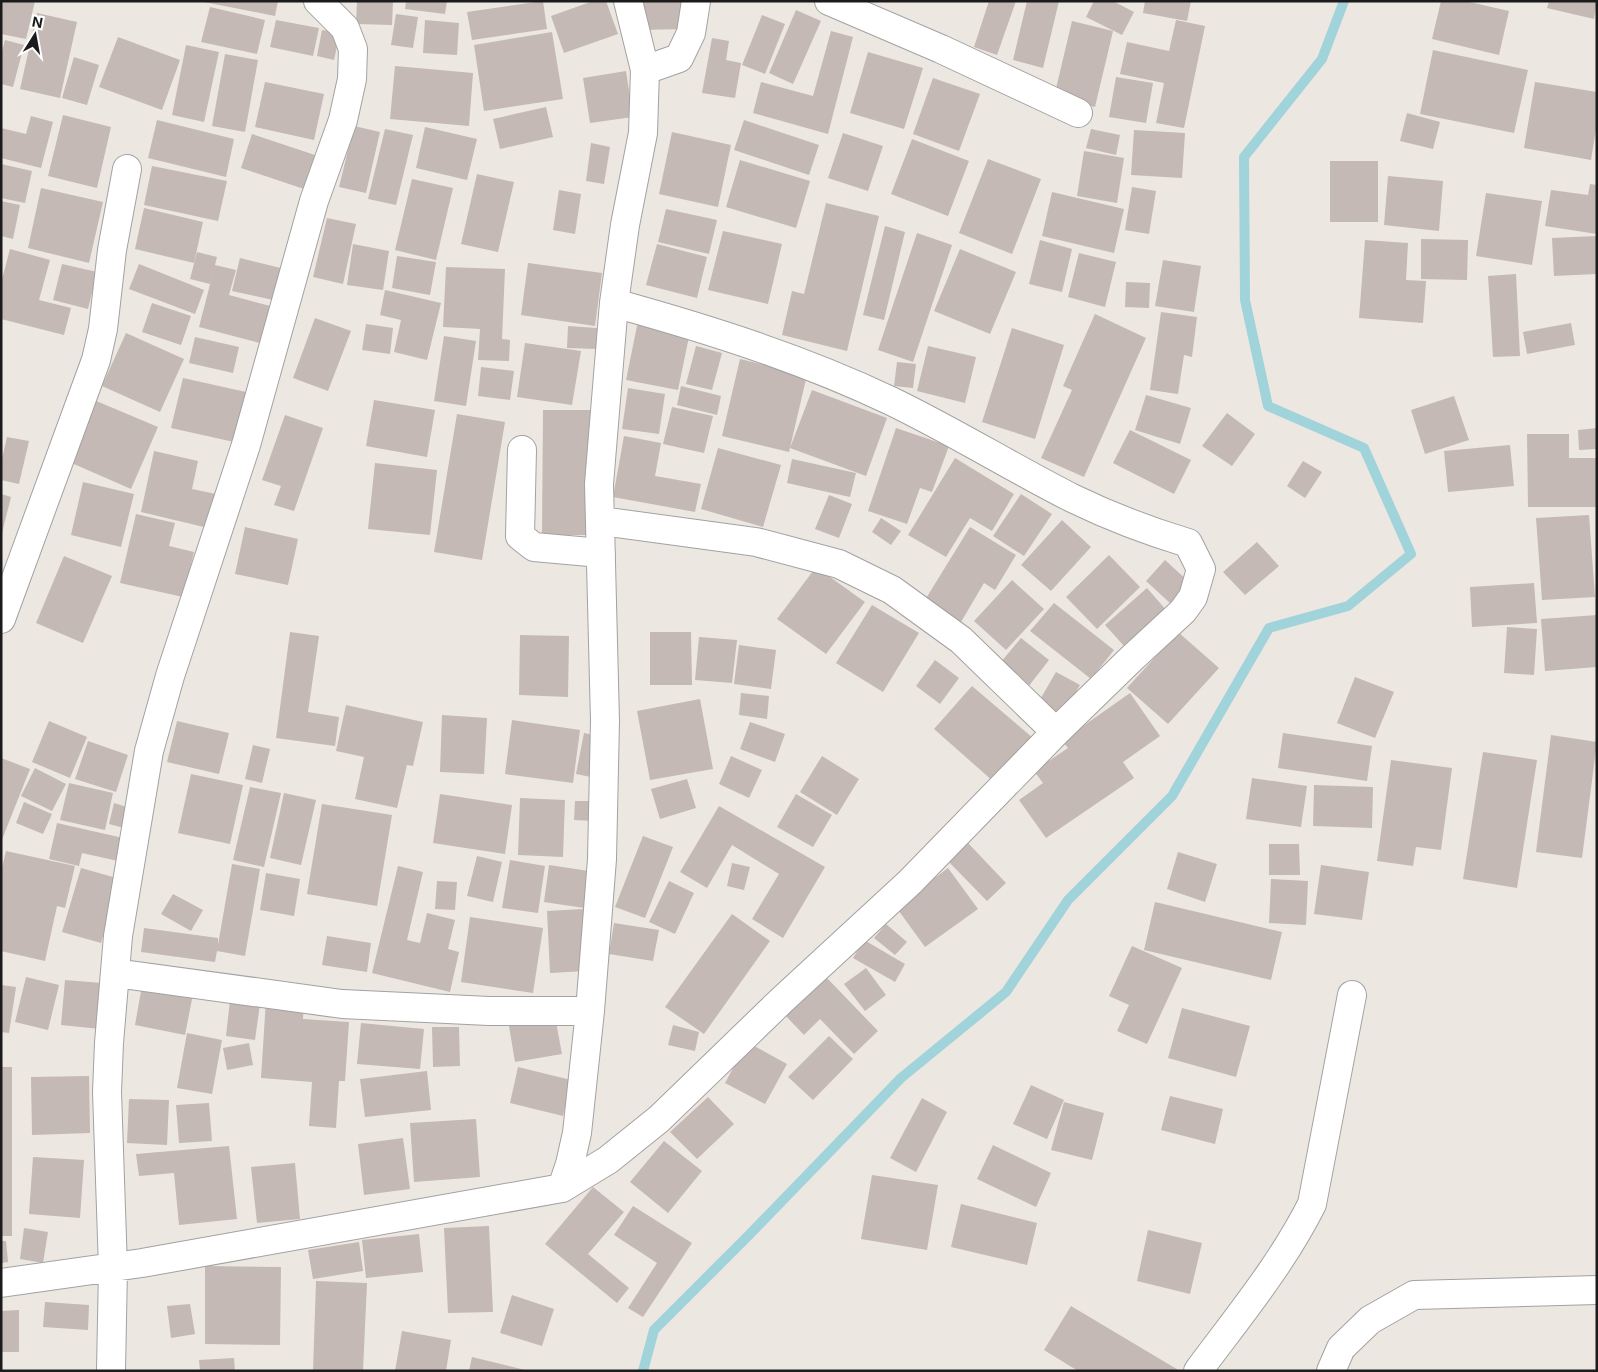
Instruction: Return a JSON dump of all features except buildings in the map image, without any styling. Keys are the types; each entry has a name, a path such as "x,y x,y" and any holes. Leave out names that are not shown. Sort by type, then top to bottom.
{"street":[{"path":"111,1371 113,1268 107,1092 118,936 148,751 170,676 246,446 314,201 343,120 352,79 353,50 345,28 318,1"},
{"path":"562,1188 577,1133 590,1011 602,839 605,720 599,484 614,303 625,225 643,133 646,70 628,1"},
{"path":"646,70 679,58 691,33 696,1"},
{"path":"829,1 941,49 1078,113"},
{"path":"1,619 96,360 103,329 112,250 127,169"},
{"path":"1,1283 113,1268 562,1188 608,1160 672,1106 782,1000 910,882 1056,732 1184,611 1193,597 1202,569 1188,544 1148,530 1072,498 892,402 792,358 614,303"},
{"path":"522,450 520,536 534,547 601,553"},
{"path":"601,521 756,542 839,564 892,590 961,640 1056,732"},
{"path":"115,973 342,1004 489,1011 590,1011"},
{"path":"1198,1371 1278,1263 1312,1204 1352,995"},
{"path":"1331,1371 1341,1348 1370,1320 1414,1295 1597,1290"}],"waterway":[{"path":"643,1371 654,1330 901,1078 1006,992 1068,900 1172,796 1269,628 1348,606 1411,554 1364,448 1268,406 1245,300 1244,157 1322,59 1344,1"}]}
